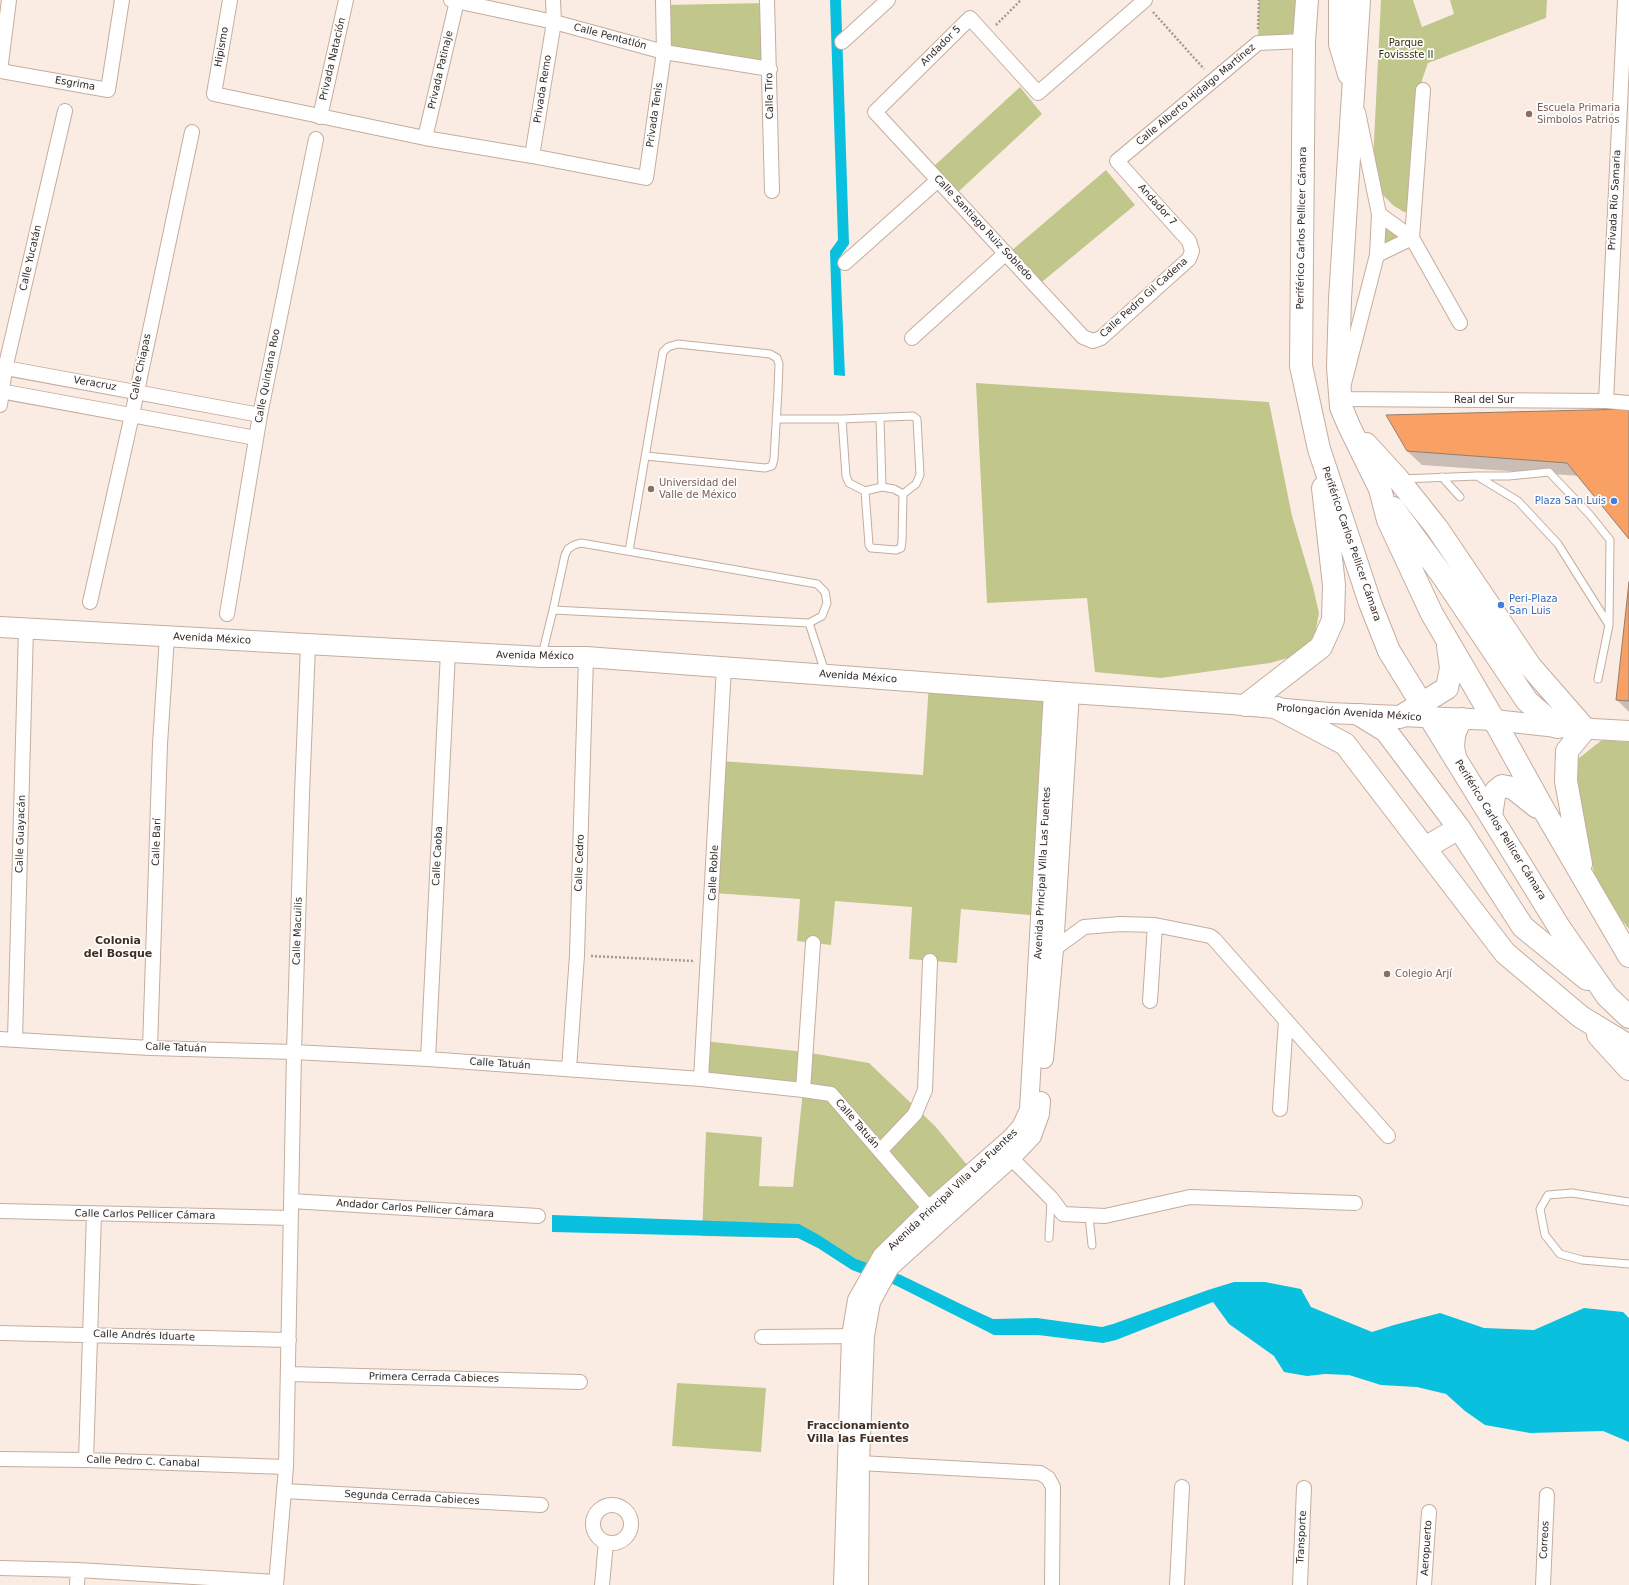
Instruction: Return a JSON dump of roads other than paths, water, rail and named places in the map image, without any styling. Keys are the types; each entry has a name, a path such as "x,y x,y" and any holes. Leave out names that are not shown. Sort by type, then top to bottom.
{"main road":[{"name":"Periférico Carlos Pellicer Cámara","path":"1307,0 1304,41 1301,366 1319,449 1370,603 1389,651 1559,927 1607,996 1629,1017"},
{"path":"1340,0 1340,44 1354,91"},
{"path":"1340,411 1338,367 1340,299 1359,0"},
{"path":"1301,366 1340,411 1389,484 1437,528 1530,666 1584,729 1568,751 1566,781 1584,879"},
{"path":"1246,705 1321,647 1333,620 1334,585 1319,449"},
{"path":"1389,484 1388,520 1412,548 1526,701 1558,727"},
{"path":"1412,548 1437,528"},
{"path":"1412,548 1432,614 1494,720 1544,812 1629,956"},
{"name":"Avenida México","path":"0,627 541,657 586,656 1061,693"},
{"path":"1400,717 1426,711 1447,688 1451,668 1447,640"},
{"name":"Prolongación Avenida México","path":"1061,693 1400,717"},
{"path":"1276,708 1345,744 1505,953 1581,1017 1629,1069"},
{"name":"Prolongación Avenida México","path":"1426,711 1462,719 1494,720 1558,727 1629,731"},
{"path":"1360,715 1386,731 1459,828 1523,927 1607,996 1629,1005"},
{"path":"1455,757 1453,746 1454,735 1462,719"},
{"path":"1491,816 1494,796 1496,791 1502,786 1513,788 1544,812"},
{"path":"1425,848 1459,828"},
{"path":"1581,1017 1629,1046"}],"street":[{"path":"0,71 9,0"},
{"name":"Esgrima","path":"0,71 108,90 122,0"},
{"name":"Hipismo","path":"230,0 214,94 320,118"},
{"name":"Privada Natación","path":"320,118 346,0"},
{"name":"Privada Remo","path":"532,156 554,22 552,0"},
{"name":"Privada Tenis","path":"532,156 646,178 664,52 663,0"},
{"name":"Calle Tiro","path":"767,0 772,191"},
{"path":"842,42 888,0"},
{"name":"Calle Pentatlón","path":"454,1 554,22 664,52 770,69"},
{"name":"Privada Patinaje","path":"425,138 454,1"},
{"name":"Andador 5","path":"875,112 970,18 1038,93 1145,1"},
{"name":"Privada Río Samaria","path":"1606,401 1626,9"},
{"name":"Calle Alberto Hidalgo Martínez","path":"1117,161 1258,43 1304,41"},
{"path":"1412,238 1423,90"},
{"path":"1340,411 1377,255 1379,214 1354,91"},
{"name":"Calle Yucatán","path":"1,396 2,368 65,111"},
{"name":"Calle Santiago Ruiz Sobledo","path":"875,112 1083,336 1093,341"},
{"path":"320,118 532,156"},
{"name":"Calle Chiapas","path":"90,602 132,415 192,132"},
{"name":"Calle Quintana Roo","path":"227,614 260,415 316,139"},
{"name":"Andador 7","path":"1117,161 1189,241 1192,250"},
{"path":"845,262 938,180"},
{"path":"1379,214 1412,238 1460,322"},
{"path":"1377,255 1412,238"},
{"name":"Calle Pedro Gil Cadena","path":"1093,341 1101,338 1183,265 1189,259 1192,250"},
{"path":"912,338 1006,253"},
{"name":"Veracruz","path":"2,368 260,415"},
{"path":"1,396 132,415 256,438"},
{"name":"Real del Sur","path":"1340,411 1606,401 1629,403"},
{"name":"Calle Guayacán","path":"15,1039 26,628"},
{"name":"Calle Barí","path":"150,1048 160,744 167,636"},
{"name":"Calle Macuilis","path":"276,1584 286,1467 294,1052 308,645"},
{"name":"Calle Caoba","path":"428,1059 448,652"},
{"name":"Calle Cedro","path":"569,1070 577,955 586,656"},
{"name":"Calle Roble","path":"701,1079 709,962 724,667"},
{"name":"Avenida Principal Villa Las Fuentes","path":"935,1215 1010,1158 1032,1136 1040,1114 1054,949 1061,693"},
{"name":"Avenida Principal Villa Las Fuentes","path":"842,1585 858,1336 871,1302 890,1267 935,1215 1021,1127 1029,1110 1061,693"},
{"path":"1054,949 1084,927 1120,924 1155,925 1210,936 1388,1136"},
{"path":"1150,1001 1155,925"},
{"path":"803,1090 813,943"},
{"path":"880,1151 915,1114 925,1090 930,961"},
{"path":"1280,1109 1286,1020"},
{"name":"Calle Tatuán","path":"0,1039 150,1048 294,1052 428,1059 701,1079 831,1094 935,1215"},
{"path":"1010,1158 1051,1198 1063,1214 1105,1216 1190,1198 1355,1203"},
{"name":"Andador Carlos Pellicer Cámara","path":"291,1201 538,1216"},
{"name":"Calle Carlos Pellicer Cámara","path":"0,1211 290,1218"},
{"path":"86,1460 94,1214"},
{"name":"Calle Andrés Iduarte","path":"0,1333 289,1340"},
{"path":"762,1337 858,1336"},
{"name":"Avenida Principal Villa Las Fuentes","path":"858,1336 860,1585"},
{"name":"Primera Cerrada Cabieces","path":"288,1374 580,1382"},
{"name":"Calle Pedro C. Canabal","path":"0,1459 86,1460 286,1467"},
{"path":"860,1463 1040,1473 1048,1478 1053,1487 1052,1585"},
{"path":"1177,1585 1182,1487"},
{"name":"Transporte","path":"1300,1585 1304,1488"},
{"name":"Segunda Cerrada Cabieces","path":"284,1491 540,1505"},
{"name":"Correos","path":"1543,1585 1547,1495"},
{"name":"Aeropuerto","path":"1424,1585 1429,1512"},
{"path":"602,1585 606,1542"},
{"path":"0,1568 78,1570 276,1584"},
{"path":"77,1585 78,1570"}],"lane":[{"path":"629,551 664,352 668,347 678,344 770,354 777,358 779,364 774,459 772,466 765,468 646,456"},
{"path":"776,419 842,419 913,416 917,419 920,475 916,484 903,494"},
{"path":"880,418 882,487"},
{"path":"842,419 846,476 849,483 865,491 882,487 894,489 903,494"},
{"path":"1389,484 1442,477 1509,476 1549,472 1586,510 1610,540 1609,625 1598,679"},
{"path":"1476,476 1518,501 1558,544 1609,625"},
{"path":"1442,477 1460,497"},
{"path":"865,491 868,541 871,548 896,550 900,548 902,541 903,494"},
{"path":"541,657 565,555 568,549 581,543 817,584 825,592 827,603 822,616 809,623 553,610"},
{"path":"809,623 826,675"},
{"path":"1629,1202 1572,1193 1548,1195 1540,1209 1545,1235 1560,1254 1582,1260 1629,1264"},
{"path":"1048,1238 1051,1198"},
{"path":"1090,1216 1092,1245"}],"water":[{"path":"830,0 841,0 849,244 840,257 845,376 834,375 830,251 838,240"},
{"path":"552,1215 799,1224 856,1259 901,1275 993,1319 1037,1318 1102,1327 1234,1282 1265,1282 1301,1289 1311,1307 1372,1332 1440,1313 1484,1328 1534,1330 1584,1308 1623,1312 1629,1318 1629,1442 1603,1431 1530,1433 1485,1425 1465,1411 1446,1394 1417,1387 1381,1385 1349,1375 1325,1374 1307,1376 1284,1372 1274,1356 1229,1324 1213,1302 1116,1340 1103,1343 1038,1335 994,1335 895,1285 852,1270 818,1248 798,1238 552,1232"}],"place":[{"name":"Escuela Primaria Simbolos Patrios","path":"1529,114"},
{"name":"Universidad del Valle de México","path":"651,489"},
{"name":"Plaza San Luis","path":"1614,501"},
{"name":"Peri-Plaza San Luis","path":"1501,605"},
{"name":"Colegio Arjí","path":"1387,974"}],"district":[{"name":"Colonia del Bosque","path":"118,947"},
{"name":"Fraccionamiento Villa las Fuentes","path":"858,1432"}],"park label":[{"name":"Parque Fovissste II","path":"1406,48"}]}
